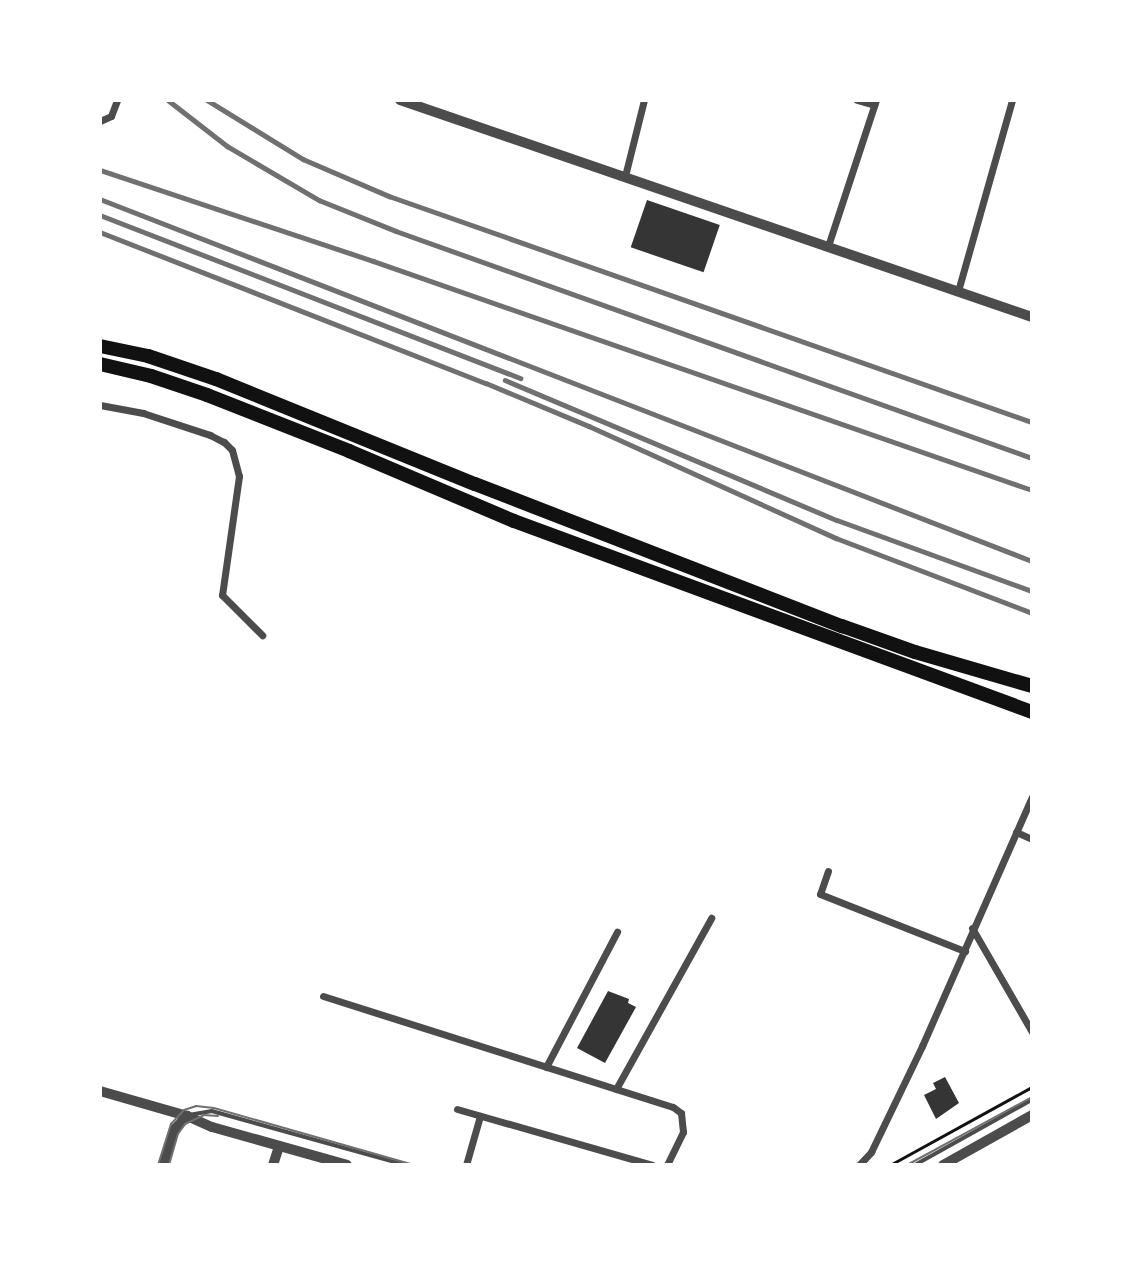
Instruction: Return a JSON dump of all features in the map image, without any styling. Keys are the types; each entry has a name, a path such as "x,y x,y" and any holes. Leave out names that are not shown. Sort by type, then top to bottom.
{"highway":[{"path":"100,346 148,356 216,379 474,484 1032,694"},
{"path":"100,365 151,376 207,395 349,450 514,521 1032,712"},
{"path":"915,652 1032,686"}],"street":[{"path":"100,121 111,116 117,100"},
{"path":"400,100 1032,317"},
{"path":"625,176 644,100"},
{"path":"828,246 875,103 858,100"},
{"path":"958,291 1013,100"},
{"path":"100,405 143,413 210,435 224,442 232,450 239,476 222,595 262,635"},
{"path":"859,1165 871,1152 965,951 972,928 1032,797"},
{"path":"1016,832 1032,839"},
{"path":"828,871 820,894 965,951"},
{"path":"615,1089 711,918"},
{"path":"972,928 1032,1032"},
{"path":"546,1067 617,932"},
{"path":"323,996 673,1107 681,1114 683,1132 667,1165"},
{"path":"100,1091 187,1116 212,1127 347,1165"},
{"path":"457,1109 652,1165"},
{"path":"943,1165 1032,1115"},
{"path":"163,1165 175,1129 187,1116"},
{"path":"466,1165 480,1116"},
{"path":"273,1165 279,1146"}],"lane":[{"path":"915,1165 1032,1100"},
{"path":"187,1116 196,1111 212,1111 405,1165"}],"path":[{"path":"890,1165 1032,1087"}],"building":[{"path":"647,200 720,225 704,272 631,247"},
{"path":"608,991 629,999 628,1003 636,1007 605,1063 577,1048"},
{"path":"945,1077 959,1103 936,1119 924,1095 936,1089 933,1083"}],"tram line":[{"path":"907,1165 1032,1097"},
{"path":"158,1165 171,1124 184,1110 196,1106 214,1108 414,1165"},
{"path":"169,1165 178,1134 185,1124 204,1115 218,1116"}],"railway":[{"path":"168,100 227,146 319,200 396,231 1032,458"},
{"path":"207,100 303,159 389,196 1032,422"},
{"path":"100,170 373,261 1032,490"},
{"path":"100,199 1032,561"},
{"path":"100,215 521,378"},
{"path":"100,232 486,383 589,426 836,538 1032,613"},
{"path":"505,380 837,520 1032,591"}]}
